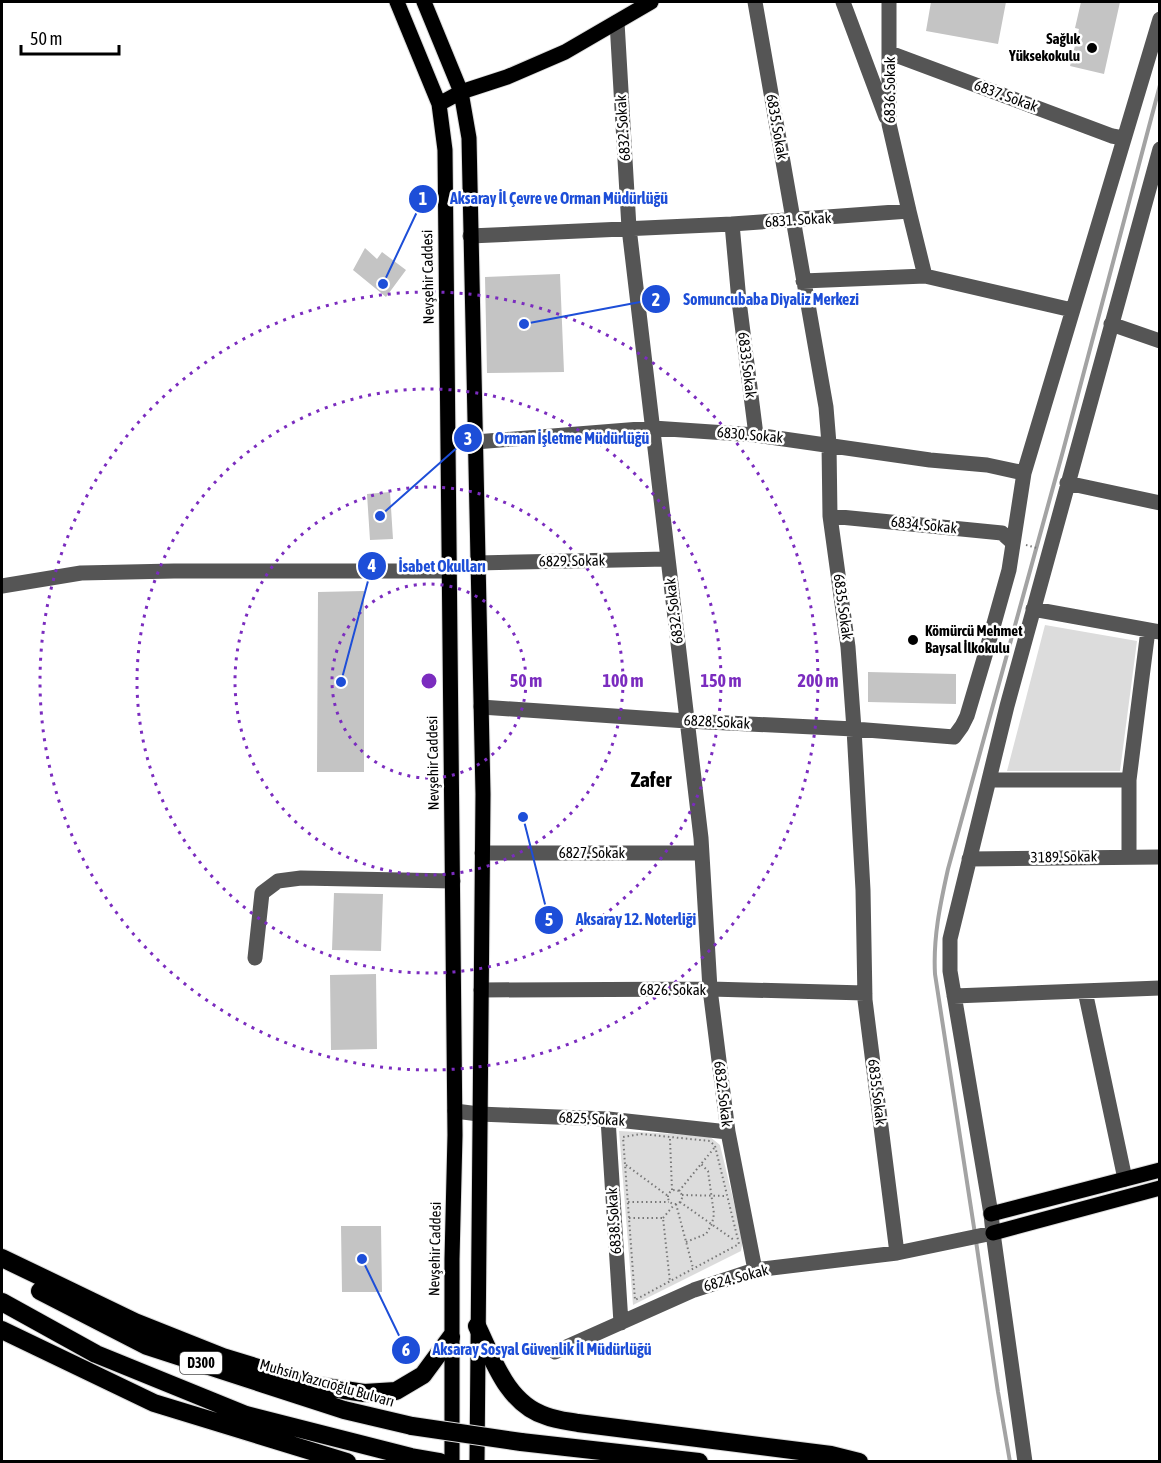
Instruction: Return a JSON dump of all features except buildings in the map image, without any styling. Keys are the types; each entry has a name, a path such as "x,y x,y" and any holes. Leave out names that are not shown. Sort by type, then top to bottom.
{"highway":[{"path":"2,1258 135,1322 223,1356 313,1385 364,1393 396,1390 423,1375 451,1337"},
{"name":"Muhsin Yazıcıoğlu Bulvarı","path":"2,1271 147,1346 344,1410 412,1426 521,1442 699,1461"},
{"name":"D300","path":"2,1302 96,1354 246,1415 411,1457 440,1461"},
{"path":"477,1326 508,1387 519,1401 544,1416 578,1423 831,1455 860,1461"},
{"path":"2,1330 154,1403 347,1461"}],"main road":[{"name":"Nevşehir Caddesi","path":"397,2 438,104 445,150 455,1111 451,1337 452,1461"},
{"path":"424,2 461,92 469,138 482,853 477,1461"},
{"path":"438,104 461,92 507,77 566,52 651,2"},
{"path":"992,1214 1160,1170"},
{"path":"988,1234 1160,1188"}],"street":[{"name":"6835. Sokak","path":"755,2 826,406 830,516 849,647 863,890 865,993 897,1253"},
{"path":"843,2 889,124"},
{"name":"6836. Sokak","path":"889,2 889,124 909,212"},
{"path":"1013,543 1024,473 1160,19"},
{"name":"6832. Sokak","path":"617,22 630,228 702,853 710,990 728,1132 755,1270"},
{"name":"6837. Sokak","path":"890,53 1112,136 1123,138"},
{"path":"1025,1461 988,1234 992,1214 950,971 950,939 1033,609 1158,156"},
{"name":"6831. Sokak","path":"470,236 794,221 909,212"},
{"path":"909,212 925,276"},
{"name":"6833. Sokak","path":"732,224 738,301 756,435"},
{"path":"803,281 925,276 1072,310"},
{"path":"1111,324 1160,341"},
{"name":"6830. Sokak","path":"475,442 653,428 756,435 930,460 987,465 1024,473"},
{"path":"1067,483 1160,502"},
{"name":"6834. Sokak","path":"830,516 1002,533 1013,543"},
{"name":"6828. Sokak","path":"481,707 954,736 967,716 1009,570 1013,543"},
{"name":"6829. Sokak","path":"477,562 668,559"},
{"path":"2,586 81,573 449,571"},
{"path":"1033,609 1154,631 1129,780 1129,856"},
{"path":"989,780 1129,780"},
{"name":"6827. Sokak","path":"482,853 702,853"},
{"name":"3189. Sokak","path":"969,859 1160,857"},
{"path":"255,958 262,893 278,881 301,878 453,881"},
{"path":"954,996 1160,988"},
{"name":"6826. Sokak","path":"481,990 865,993"},
{"path":"1085,990 1125,1179"},
{"name":"6825. Sokak","path":"455,1111 608,1119 728,1132"},
{"name":"6838. Sokak","path":"608,1119 621,1323"},
{"name":"6824. Sokak","path":"555,1352 694,1290 755,1270 897,1253 988,1234"}],"path":[{"path":"641,1134 710,1140 715,1146 739,1244 635,1300 623,1137 641,1134"},
{"path":"669,1202 668,1196 672,1190 670,1137"},
{"path":"679,1191 715,1146"},
{"path":"625,1164 668,1196"},
{"path":"686,1242 706,1234 712,1224 714,1214 708,1171 701,1164"},
{"path":"672,1190 679,1191 682,1195 681,1202"},
{"path":"682,1195 728,1196"},
{"path":"628,1202 669,1202 675,1205 693,1269"},
{"path":"681,1202 739,1244"},
{"path":"629,1218 663,1218 681,1202"},
{"path":"663,1218 670,1281"}],"shaded area":[{"path":"1045,625 1137,641 1120,771 1007,771"},
{"path":"619,1131 709,1136 720,1145 743,1240 741,1251 633,1305"}],"waterway":[{"path":"975,1234 935,974 935,947 942,896 1160,85"},
{"path":"976,1241 1010,1462"}],"place":[{"name":"Sağlık Yüksekokulu","path":"1092,48"},
{"name":"Aksaray İl Çevre ve Orman Müdürlüğü","path":"383,284"},
{"name":"Somuncubaba Diyaliz Merkezi","path":"524,324"},
{"name":"Orman İşletme Müdürlüğü","path":"380,516"},
{"name":"Kömürcü Mehmet Baysal İlkokulu","path":"913,640"},
{"name":"İsabet Okulları","path":"341,682"},
{"name":"Aksaray 12. Noterliği","path":"523,817"},
{"name":"Aksaray Sosyal Güvenlik İl Müdürlüğü","path":"362,1259"}],"district":[{"name":"Zafer","path":"651,780"}]}
